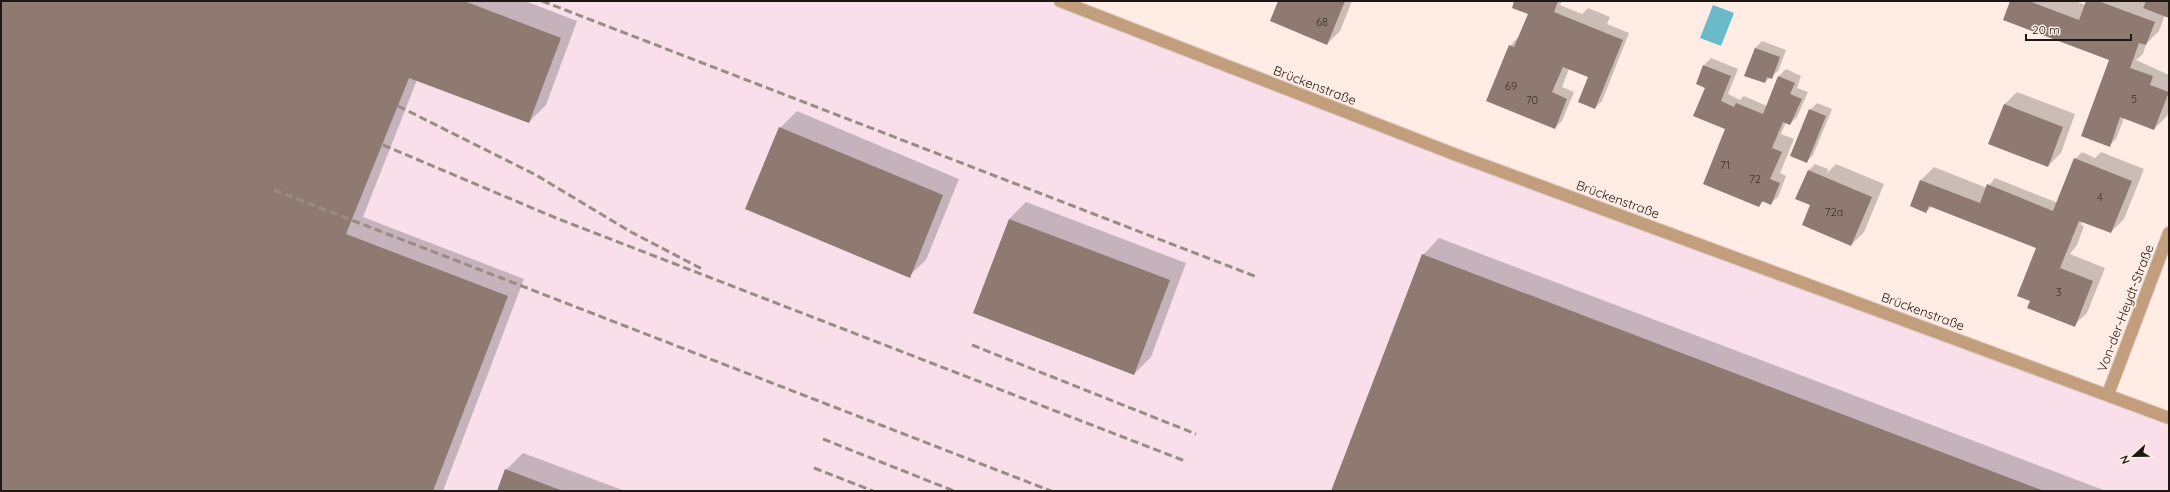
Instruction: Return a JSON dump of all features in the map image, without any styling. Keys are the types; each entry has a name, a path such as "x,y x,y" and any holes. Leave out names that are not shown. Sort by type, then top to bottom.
{"street":[{"name":"Brückenstraße","path":"1060,1 1459,156 2108,394 2169,418"},
{"name":"Von-der-Heydt-Straße","path":"2108,394 2169,233"}],"shaded area":[{"path":"1,1 1060,1 2169,418 2169,491 1,491"}],"water":[{"path":"1713,5 1734,13 1721,46 1700,38"}],"building":[{"path":"1,1 464,1 561,38 529,123 409,78 346,234 508,296 433,491 1,491"},
{"path":"1278,1 1345,1 1327,45 1270,21"},
{"path":"1514,1 1558,1 1554,12 1623,40 1595,109 1578,102 1588,77 1563,67 1552,92 1567,99 1555,129 1486,101 1509,45 1514,47 1528,14 1512,8"},
{"path":"2010,1 2029,1 2079,20 2086,1 2098,1 2155,22 2146,45 2139,43 2130,68 2153,76 2150,85 2169,92 2154,130 2120,117 2110,147 2081,136 2109,60 2003,20"},
{"path":"2146,1 2169,1 2169,18 2143,8"},
{"path":"1755,48 1780,57 1772,79 1767,77 1765,83 1744,76"},
{"path":"1703,65 1731,76 1721,101 1734,107 1736,103 1763,114 1778,76 1795,83 1790,94 1802,99 1790,125 1783,122 1772,148 1782,152 1770,179 1780,183 1771,205 1762,201 1759,207 1703,184 1725,129 1693,116 1705,88 1696,84"},
{"path":"2004,104 2063,127 2048,167 1988,144"},
{"path":"1809,109 1826,116 1807,163 1790,156"},
{"path":"779,127 943,195 910,278 745,209"},
{"path":"2074,158 2132,181 2111,233 2079,221 2060,268 2093,281 2075,327 2027,308 2030,301 2017,296 2036,248 1929,206 1926,213 1910,206 1920,180 1980,203 1987,184 2053,211"},
{"path":"1808,170 1872,197 1851,246 1802,225 1810,205 1795,199"},
{"path":"1009,219 1170,280 1134,375 973,313"},
{"path":"1422,254 2044,491 1331,491"},
{"path":"505,469 563,491 497,491"}],"railway":[{"path":"542,1 1257,277"},
{"path":"398,106 536,175 631,232 704,270"},
{"path":"383,145 556,218 1185,461"},
{"path":"274,190 1051,491"},
{"path":"972,345 1196,434"},
{"path":"823,439 954,491"},
{"path":"814,468 873,491"}]}
